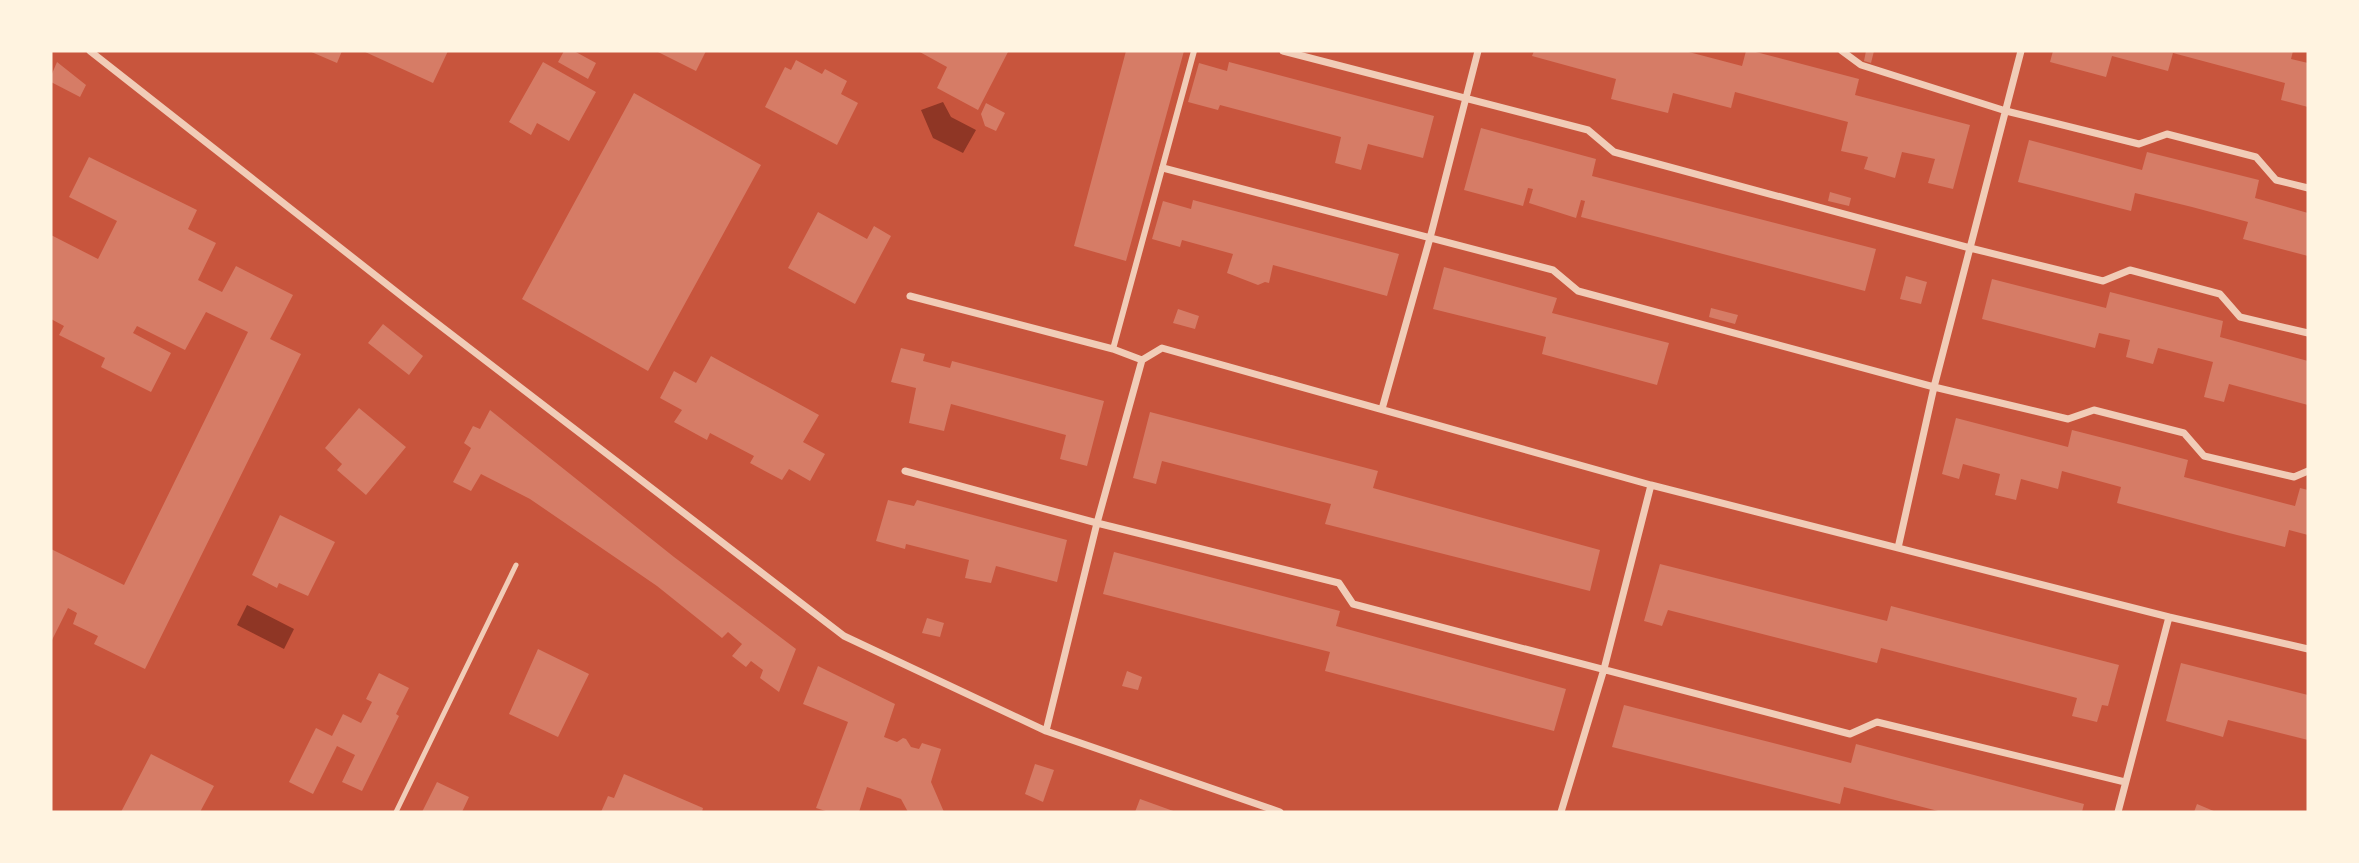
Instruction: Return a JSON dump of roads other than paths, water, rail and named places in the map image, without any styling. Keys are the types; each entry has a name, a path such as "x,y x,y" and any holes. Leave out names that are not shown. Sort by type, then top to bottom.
{"street":[{"path":"90,51 408,301 844,636 1046,731 1280,812"},
{"path":"1113,349 1194,51"},
{"path":"1283,51 1588,131 1614,152 1970,248 2104,281 2130,270 2220,294 2239,317 2308,333"},
{"path":"1382,409 1478,51"},
{"path":"1842,51 1861,65 2006,111 2139,144 2167,134 2256,157 2276,180 2308,188"},
{"path":"1898,548 1934,387 2021,51"},
{"path":"1163,168 1553,270 1578,291 1934,387 2068,419 2094,410 2184,432 2204,456 2294,477 2308,471"},
{"path":"910,296 1113,349 1142,360"},
{"path":"1046,731 1097,523 1142,360 1163,348 1651,485 2169,617 2308,649"},
{"path":"905,471 1097,523 1339,583 1353,604 1850,734 1877,722 2126,782"},
{"path":"1561,812 1604,669 1651,485"},
{"path":"2118,812 2169,617"}],"lane":[{"path":"396,812 516,565"}]}
